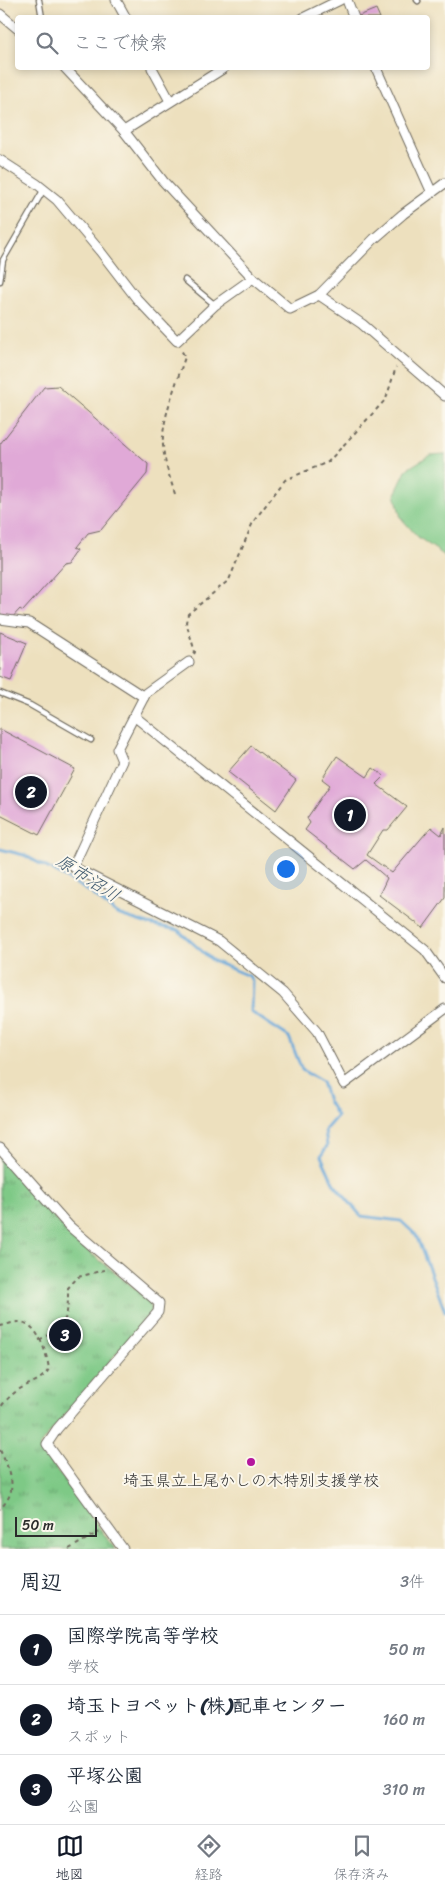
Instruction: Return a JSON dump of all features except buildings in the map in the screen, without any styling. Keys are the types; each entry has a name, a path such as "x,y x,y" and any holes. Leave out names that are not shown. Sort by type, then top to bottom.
{"street":[{"path":"116,0 124,15"},
{"path":"309,15 340,0"},
{"path":"347,0 353,15"},
{"path":"0,14 15,26"},
{"path":"67,70 124,131 163,181 253,278 290,309 319,295 374,239 403,214 445,183"},
{"path":"153,70 170,101"},
{"path":"124,131 221,70"},
{"path":"377,70 432,193"},
{"path":"0,160 44,189 57,200 100,251 137,300 177,341 215,305 253,278"},
{"path":"319,295 362,324 445,396"},
{"path":"0,619 29,623 144,697"},
{"path":"189,662 146,693 117,749 122,761 74,867 219,941 283,993 317,1032 344,1084 445,1009"},
{"path":"134,716 425,950 445,978"},
{"path":"0,1148 69,1226 159,1303 158,1312 57,1429 48,1444 122,1549"}],"lane":[{"path":"39,0 42,15"},
{"path":"0,281 3,260 44,189"},
{"path":"185,280 215,305"},
{"path":"0,693 30,705 91,740"}],"path":[{"path":"175,494 165,460 163,444 164,427 185,357 177,341"},
{"path":"189,662 194,652 186,622 188,614 229,580 254,522 284,480 328,462 386,399 399,357"},
{"path":"39,1340 54,1332 64,1323 68,1311 68,1288 78,1277 118,1268"},
{"path":"0,1326 19,1322 33,1328 47,1357 49,1369 44,1376 18,1390 0,1408"},
{"path":"0,1451 10,1471 12,1484 11,1493 0,1509"},
{"path":"69,1549 107,1528"}],"green space":[{"path":"445,454 445,556 418,537 401,518 395,494 407,469 430,455"},
{"path":"0,1154 73,1239 137,1290 150,1303 151,1312 39,1446 115,1549 0,1549"}],"waterway":[{"name":"原市沼川","path":"0,849 24,855 59,874 90,892 117,914 148,924 178,930 213,961 249,976 252,981 251,1012 289,1037 302,1070 322,1082 328,1101 337,1116 325,1130 327,1146 321,1156 334,1184 361,1216 401,1221 416,1235 445,1311"}],"place":[{"name":"埼玉トヨペット(株)配車センター","path":"31,792"},
{"name":"国際学院高等学校","path":"350,815"},
{"name":"平塚公園","path":"65,1335"},
{"name":"埼玉県立上尾かしの木特別支援学校","path":"251,1462"}]}
